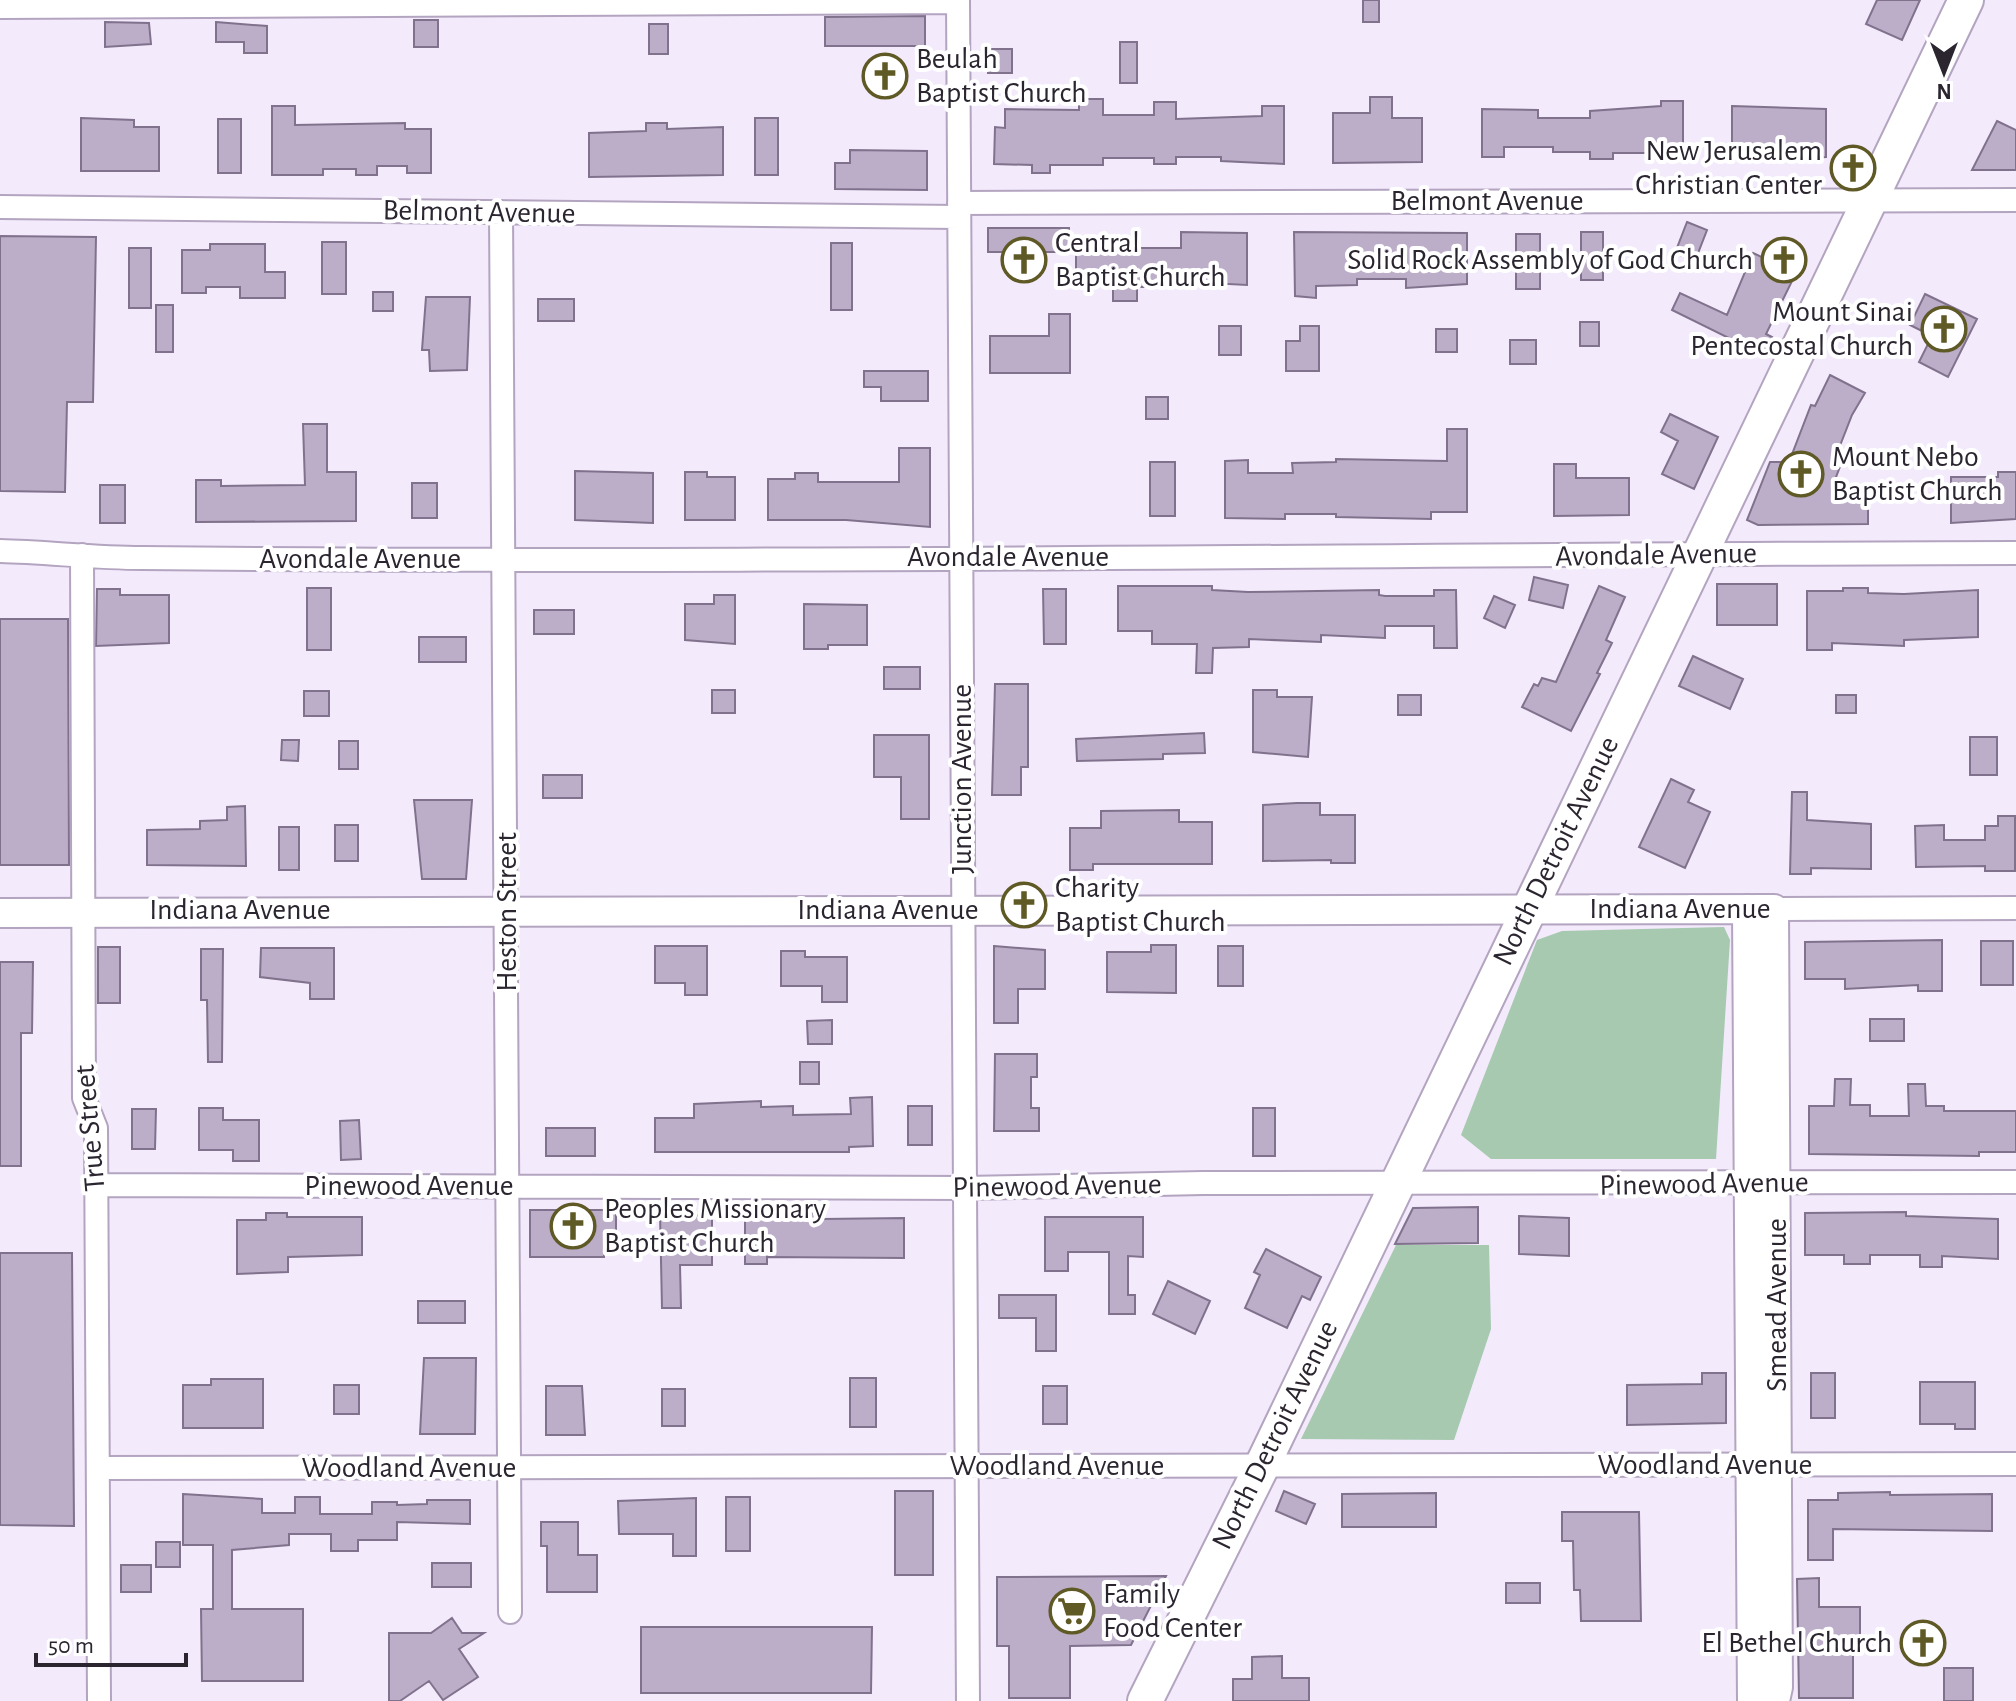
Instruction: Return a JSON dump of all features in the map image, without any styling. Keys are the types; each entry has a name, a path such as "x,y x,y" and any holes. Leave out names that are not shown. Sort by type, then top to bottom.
{"main road":[{"name":"North Detroit Avenue","path":"1145,1701 1262,1466 1395,1182 1702,553 1966,0"},
{"path":"1161,1667 1162,1701"}],"street":[{"path":"0,7 958,1"},
{"name":"Junction Avenue","path":"958,1 968,1701"},
{"name":"Belmont Avenue","path":"0,207 501,212 2016,200"},
{"name":"Heston Street","path":"501,212 510,1612"},
{"name":"Avondale Avenue","path":"0,551 82,555 505,559 1508,558 1702,553 2016,553"},
{"name":"True Street","path":"82,555 84,1098 96,1128 99,1701"},
{"name":"Indiana Avenue","path":"0,913 84,910 2016,908"},
{"name":"Smead Avenue","path":"1752,1701 1777,1182 1761,909"},
{"name":"Smead Avenue","path":"1761,909 1748,1184 1778,1696"},
{"name":"Pinewood Avenue","path":"97,1185 965,1188 1395,1182 1422,1186 2016,1182"},
{"name":"Woodland Avenue","path":"98,1468 2016,1464"}],"green space":[{"path":"1724,927 1730,940 1716,1159 1491,1159 1461,1135 1537,940 1562,931"},
{"path":"1396,1245 1489,1245 1491,1329 1454,1440 1301,1439"}],"building":[{"path":"1363,0 1379,0 1379,22 1363,22"},
{"path":"1877,0 1920,0 1902,40 1866,24"},
{"path":"925,16 925,46 825,46 825,17"},
{"path":"414,20 438,20 438,47 414,47"},
{"path":"105,22 149,23 151,44 105,47"},
{"path":"216,22 267,26 267,53 244,53 244,42 216,42"},
{"path":"649,24 668,24 668,54 649,54"},
{"path":"1120,42 1137,42 1137,83 1120,83"},
{"path":"988,49 1012,49 1012,73 988,73"},
{"path":"1370,97 1392,97 1392,118 1422,118 1422,162 1333,163 1333,113 1370,113"},
{"path":"1079,99 1103,99 1103,115 1154,115 1154,102 1176,102 1176,119 1262,116 1262,106 1284,106 1284,164 1221,161 1221,157 1176,157 1176,164 1154,164 1154,158 1103,158 1103,165 1050,165 1050,173 1032,173 1032,165 994,164 995,127 1005,128 1005,109 1079,110"},
{"path":"1661,101 1683,101 1683,159 1661,159 1661,153 1613,153 1613,159 1590,159 1590,152 1553,152 1553,147 1504,147 1504,157 1482,157 1482,109 1538,110 1538,118 1590,118 1590,111 1661,106"},
{"path":"272,106 295,106 295,125 405,123 405,129 431,129 431,173 407,173 407,166 377,166 377,175 356,175 356,169 323,169 323,175 272,175"},
{"path":"1732,106 1826,109 1826,157 1768,160 1768,153 1732,153"},
{"path":"81,118 134,120 134,127 159,127 159,171 81,171"},
{"path":"755,118 778,118 778,175 755,175"},
{"path":"218,119 241,119 241,173 218,173"},
{"path":"1997,121 2016,130 2016,170 1972,170"},
{"path":"646,123 667,123 667,129 723,127 723,175 589,177 589,133 646,131"},
{"path":"850,150 927,151 927,190 835,189 835,163 850,163"},
{"path":"1687,222 1707,230 1695,261 1675,253"},
{"path":"988,228 1069,228 1069,236 1137,240 1137,248 1181,248 1181,232 1247,233 1247,285 1170,281 1170,287 1137,287 1137,301 1113,301 1113,282 1076,282 1076,252 988,252"},
{"path":"1294,232 1467,233 1467,284 1406,288 1406,279 1357,279 1357,285 1316,286 1316,298 1295,296"},
{"path":"1581,232 1603,232 1603,280 1581,280"},
{"path":"1516,234 1540,234 1540,289 1516,289"},
{"path":"0,236 96,237 93,402 67,402 65,492 0,491"},
{"path":"322,242 346,242 346,294 322,294"},
{"path":"831,243 852,243 852,310 831,310"},
{"path":"210,244 265,244 265,272 285,272 285,298 240,298 240,287 206,287 206,293 182,293 182,250 210,250"},
{"path":"129,248 151,248 151,308 129,308"},
{"path":"1753,253 1796,273 1766,334 1772,337 1763,355 1672,310 1680,293 1727,315"},
{"path":"373,292 393,292 393,311 373,311"},
{"path":"1925,294 1977,319 1948,377 1919,362 1932,336 1910,325"},
{"path":"426,297 470,297 467,370 430,371 429,350 422,350"},
{"path":"538,299 574,299 574,321 538,321"},
{"path":"156,305 173,305 173,352 156,352"},
{"path":"1049,314 1070,314 1070,373 990,373 990,336 1049,336"},
{"path":"1580,322 1599,322 1599,346 1580,346"},
{"path":"1219,326 1241,326 1241,355 1219,355"},
{"path":"1300,326 1319,326 1319,371 1286,371 1286,341 1300,341"},
{"path":"1436,329 1457,329 1457,352 1436,352"},
{"path":"1510,340 1536,340 1536,364 1510,364"},
{"path":"864,371 928,371 928,401 881,401 881,387 864,387"},
{"name":"Mount Nebo Baptist Church","path":"1830,375 1865,393 1852,415 1834,461 1841,464 1833,485 1868,498 1868,524 1758,525 1747,520 1770,462 1789,462 1811,405 1815,406"},
{"path":"1146,397 1168,397 1168,419 1146,419"},
{"path":"1670,414 1718,437 1694,489 1662,474 1678,441 1661,432"},
{"path":"303,424 327,424 327,472 356,472 356,521 196,522 196,480 221,480 221,486 305,485"},
{"path":"1447,429 1467,429 1467,512 1431,512 1431,519 1336,517 1336,514 1285,514 1285,519 1225,518 1225,461 1248,460 1248,473 1293,473 1292,463 1336,462 1336,459 1447,461"},
{"path":"899,448 930,448 930,527 846,520 768,520 768,479 795,479 795,473 818,473 818,482 899,482"},
{"path":"1150,462 1175,462 1175,516 1150,516"},
{"path":"1554,464 1576,464 1576,478 1629,478 1629,515 1554,516"},
{"path":"575,471 653,473 653,523 575,520"},
{"path":"685,472 707,472 707,477 735,477 735,520 685,520"},
{"path":"1998,472 2016,472 2016,519 1951,523 1951,477 1998,477"},
{"path":"412,483 437,483 437,518 412,518"},
{"path":"100,485 125,485 125,523 100,523"},
{"path":"1534,577 1568,585 1563,608 1529,600"},
{"path":"1717,584 1777,584 1777,625 1717,625"},
{"path":"1118,586 1212,586 1212,590 1248,592 1379,590 1379,595 1385,596 1434,596 1434,590 1456,590 1457,648 1434,648 1434,626 1385,626 1385,638 1321,635 1321,642 1249,639 1249,647 1213,648 1212,673 1196,673 1197,644 1152,644 1152,631 1118,631"},
{"path":"1599,586 1625,597 1606,640 1612,643 1597,673 1600,674 1571,731 1522,707 1534,684 1538,686 1542,678 1556,682"},
{"path":"307,588 331,588 331,650 307,650"},
{"path":"1843,588 1868,588 1868,593 1904,594 1978,590 1978,637 1904,640 1904,646 1832,643 1832,650 1807,650 1807,591 1843,591"},
{"path":"97,589 120,589 120,595 169,595 169,643 96,646"},
{"path":"1043,589 1066,589 1066,644 1044,644"},
{"path":"714,595 735,595 735,644 685,640 685,604 714,604"},
{"path":"1494,596 1515,605 1505,628 1484,618"},
{"path":"804,604 867,605 867,645 828,645 828,649 804,649"},
{"path":"534,610 574,610 574,634 534,634"},
{"path":"0,619 68,619 69,865 0,865"},
{"path":"419,637 466,637 466,662 419,662"},
{"path":"1693,656 1743,679 1730,709 1679,686"},
{"path":"884,667 920,667 920,689 884,689"},
{"path":"995,684 1028,684 1028,767 1021,767 1021,795 992,795"},
{"path":"712,690 735,690 735,713 712,713"},
{"path":"1253,690 1277,690 1277,697 1312,697 1308,757 1253,752"},
{"path":"304,691 329,691 329,716 304,716"},
{"path":"1398,695 1421,695 1421,715 1398,715"},
{"path":"1836,695 1856,695 1856,713 1836,713"},
{"path":"1204,733 1205,753 1163,754 1163,759 1077,761 1076,739"},
{"path":"874,735 929,735 929,819 901,819 901,777 874,777"},
{"path":"1970,737 1997,737 1997,775 1970,775"},
{"path":"282,740 299,740 298,761 281,760"},
{"path":"339,741 358,741 358,769 339,769"},
{"path":"543,775 582,775 582,798 543,798"},
{"path":"1671,779 1694,790 1688,802 1710,812 1685,868 1639,847"},
{"path":"1792,792 1807,792 1807,820 1871,824 1871,869 1811,868 1811,874 1790,874"},
{"path":"414,800 472,800 466,879 422,879"},
{"path":"1320,803 1320,815 1355,815 1355,863 1331,863 1331,860 1263,861 1263,805"},
{"path":"245,806 246,866 147,865 147,830 200,829 200,821 227,820 227,807"},
{"path":"1179,810 1179,822 1212,822 1212,864 1093,864 1093,870 1070,870 1070,828 1101,828 1101,811"},
{"path":"1998,816 2015,816 2015,871 1985,871 1985,866 1916,867 1915,826 1944,825 1944,840 1985,840 1985,826 1998,826"},
{"path":"335,825 358,825 358,861 335,861"},
{"path":"279,827 299,827 299,870 279,870"},
{"path":"1942,940 1942,991 1918,991 1918,985 1845,989 1845,979 1805,979 1805,942"},
{"path":"1981,941 2013,941 2013,985 1981,985"},
{"path":"1151,945 1176,945 1176,993 1107,992 1107,952 1151,952"},
{"path":"655,946 707,946 707,995 685,995 685,983 655,983"},
{"path":"994,946 1045,950 1045,989 1018,989 1018,1023 994,1023"},
{"path":"1218,946 1243,946 1243,986 1218,986"},
{"path":"98,947 120,947 120,1003 98,1003"},
{"path":"261,948 334,948 334,999 310,999 310,983 260,977"},
{"path":"201,949 223,949 222,1062 208,1062 207,1000 201,1000"},
{"path":"781,951 805,951 805,957 847,957 847,1002 822,1002 822,986 781,986"},
{"path":"0,962 33,962 32,1033 21,1033 21,1166 0,1166"},
{"path":"1870,1019 1904,1019 1904,1041 1870,1041"},
{"path":"832,1020 832,1044 808,1044 807,1021"},
{"path":"995,1054 1037,1054 1037,1077 1031,1077 1031,1108 1039,1108 1039,1131 994,1131"},
{"path":"800,1062 819,1062 819,1084 800,1084"},
{"path":"1835,1079 1851,1079 1850,1105 1870,1105 1870,1116 1909,1116 1908,1084 1925,1084 1926,1106 1944,1106 1944,1111 2016,1111 2016,1152 1979,1152 1979,1156 1809,1154 1809,1106 1834,1106"},
{"path":"872,1097 873,1146 849,1147 849,1152 655,1152 655,1118 694,1118 694,1104 761,1101 761,1107 793,1106 793,1115 851,1114 850,1098"},
{"path":"908,1106 932,1106 932,1145 908,1145"},
{"path":"199,1108 223,1108 223,1120 259,1120 259,1161 233,1161 233,1150 199,1150"},
{"path":"1253,1108 1275,1108 1275,1156 1253,1156"},
{"path":"132,1109 156,1109 155,1149 132,1149"},
{"path":"359,1120 361,1159 341,1160 340,1121"},
{"path":"546,1128 595,1128 595,1156 546,1156"},
{"path":"1478,1207 1478,1243 1395,1244 1413,1208"},
{"name":"Peoples Missionary Baptist Church","path":"530,1210 616,1210 616,1243 604,1243 604,1257 530,1257"},
{"path":"1906,1212 1906,1216 1998,1219 1998,1259 1942,1256 1942,1267 1920,1267 1920,1255 1870,1255 1870,1264 1844,1264 1844,1255 1805,1255 1805,1213"},
{"path":"266,1213 287,1213 287,1217 362,1217 362,1255 288,1257 288,1272 237,1274 237,1220 266,1220"},
{"path":"745,1213 822,1214 822,1219 904,1218 904,1258 767,1257 767,1264 745,1264"},
{"path":"660,1214 712,1216 712,1265 680,1265 681,1308 662,1308"},
{"path":"1519,1216 1569,1218 1569,1256 1519,1254"},
{"path":"1045,1217 1143,1217 1143,1257 1128,1256 1128,1295 1135,1295 1135,1314 1109,1314 1109,1252 1068,1252 1068,1271 1045,1271"},
{"path":"1266,1249 1321,1277 1310,1300 1302,1296 1287,1328 1245,1308 1260,1275 1254,1272"},
{"path":"0,1253 72,1253 74,1526 0,1525"},
{"path":"1168,1281 1210,1301 1195,1334 1153,1314"},
{"path":"999,1295 1056,1295 1056,1351 1036,1351 1036,1318 999,1318"},
{"path":"418,1301 465,1301 465,1323 418,1323"},
{"path":"424,1358 476,1358 475,1434 420,1434"},
{"path":"1702,1373 1726,1373 1726,1423 1627,1425 1627,1385 1702,1384"},
{"path":"1811,1373 1835,1373 1835,1418 1811,1418"},
{"path":"850,1378 876,1378 876,1427 850,1427"},
{"path":"211,1379 263,1379 263,1428 183,1428 183,1385 211,1385"},
{"path":"1920,1382 1975,1382 1975,1429 1955,1429 1955,1424 1920,1424"},
{"path":"334,1385 359,1385 359,1414 334,1414"},
{"path":"546,1386 582,1386 585,1435 546,1435"},
{"path":"1043,1386 1067,1386 1067,1424 1043,1424"},
{"path":"662,1389 685,1389 685,1426 662,1426"},
{"path":"895,1491 933,1491 933,1575 895,1575"},
{"path":"1284,1491 1315,1504 1306,1524 1276,1511"},
{"path":"1890,1492 1890,1495 1992,1494 1992,1531 1833,1529 1833,1560 1808,1560 1808,1500 1838,1500 1838,1493"},
{"path":"1436,1493 1436,1527 1342,1527 1342,1494"},
{"path":"183,1494 262,1499 262,1513 295,1513 295,1497 320,1497 320,1514 372,1514 372,1502 397,1502 397,1505 427,1504 427,1500 470,1500 470,1524 397,1522 397,1540 358,1540 358,1551 331,1551 331,1534 289,1534 289,1545 232,1550 232,1609 303,1609 303,1681 202,1681 201,1609 213,1609 213,1545 183,1545"},
{"path":"726,1497 750,1497 750,1551 726,1551"},
{"path":"696,1498 696,1556 673,1556 673,1534 619,1534 618,1501"},
{"path":"1562,1512 1639,1512 1641,1621 1581,1621 1580,1590 1574,1590 1573,1541 1562,1541"},
{"path":"541,1522 578,1522 578,1555 597,1555 597,1592 547,1592 547,1546 541,1546"},
{"path":"156,1542 180,1542 180,1567 156,1567"},
{"path":"432,1563 471,1563 471,1587 432,1587"},
{"path":"121,1565 151,1565 151,1592 121,1592"},
{"name":"Family Food Center","path":"1166,1576 1131,1645 1070,1646 1070,1698 1009,1698 1009,1646 997,1646 997,1577"},
{"path":"1819,1578 1819,1607 1860,1607 1860,1642 1853,1642 1853,1698 1799,1698 1797,1579"},
{"path":"1506,1583 1540,1583 1540,1603 1506,1603"},
{"path":"452,1618 462,1633 484,1633 459,1649 478,1677 443,1700 429,1681 400,1701 389,1701 389,1633 431,1633"},
{"path":"641,1627 872,1627 871,1693 641,1693"},
{"path":"1282,1656 1282,1678 1309,1678 1309,1701 1233,1701 1233,1679 1252,1679 1252,1657"},
{"path":"1944,1668 1973,1668 1973,1701 1944,1701"}],"place":[{"name":"Beulah Baptist Church","path":"885,76"},
{"name":"New Jerusalem Christian Center","path":"1853,168"},
{"name":"Central Baptist Church","path":"1024,260"},
{"name":"Solid Rock Assembly of God Church","path":"1784,260"},
{"name":"Mount Sinai Pentecostal Church","path":"1944,329"},
{"name":"Mount Nebo Baptist Church","path":"1801,474"},
{"name":"Charity Baptist Church","path":"1024,905"},
{"name":"Peoples Missionary Baptist Church","path":"573,1226"},
{"name":"Family Food Center","path":"1072,1611"},
{"name":"El Bethel Church","path":"1923,1643"}]}
